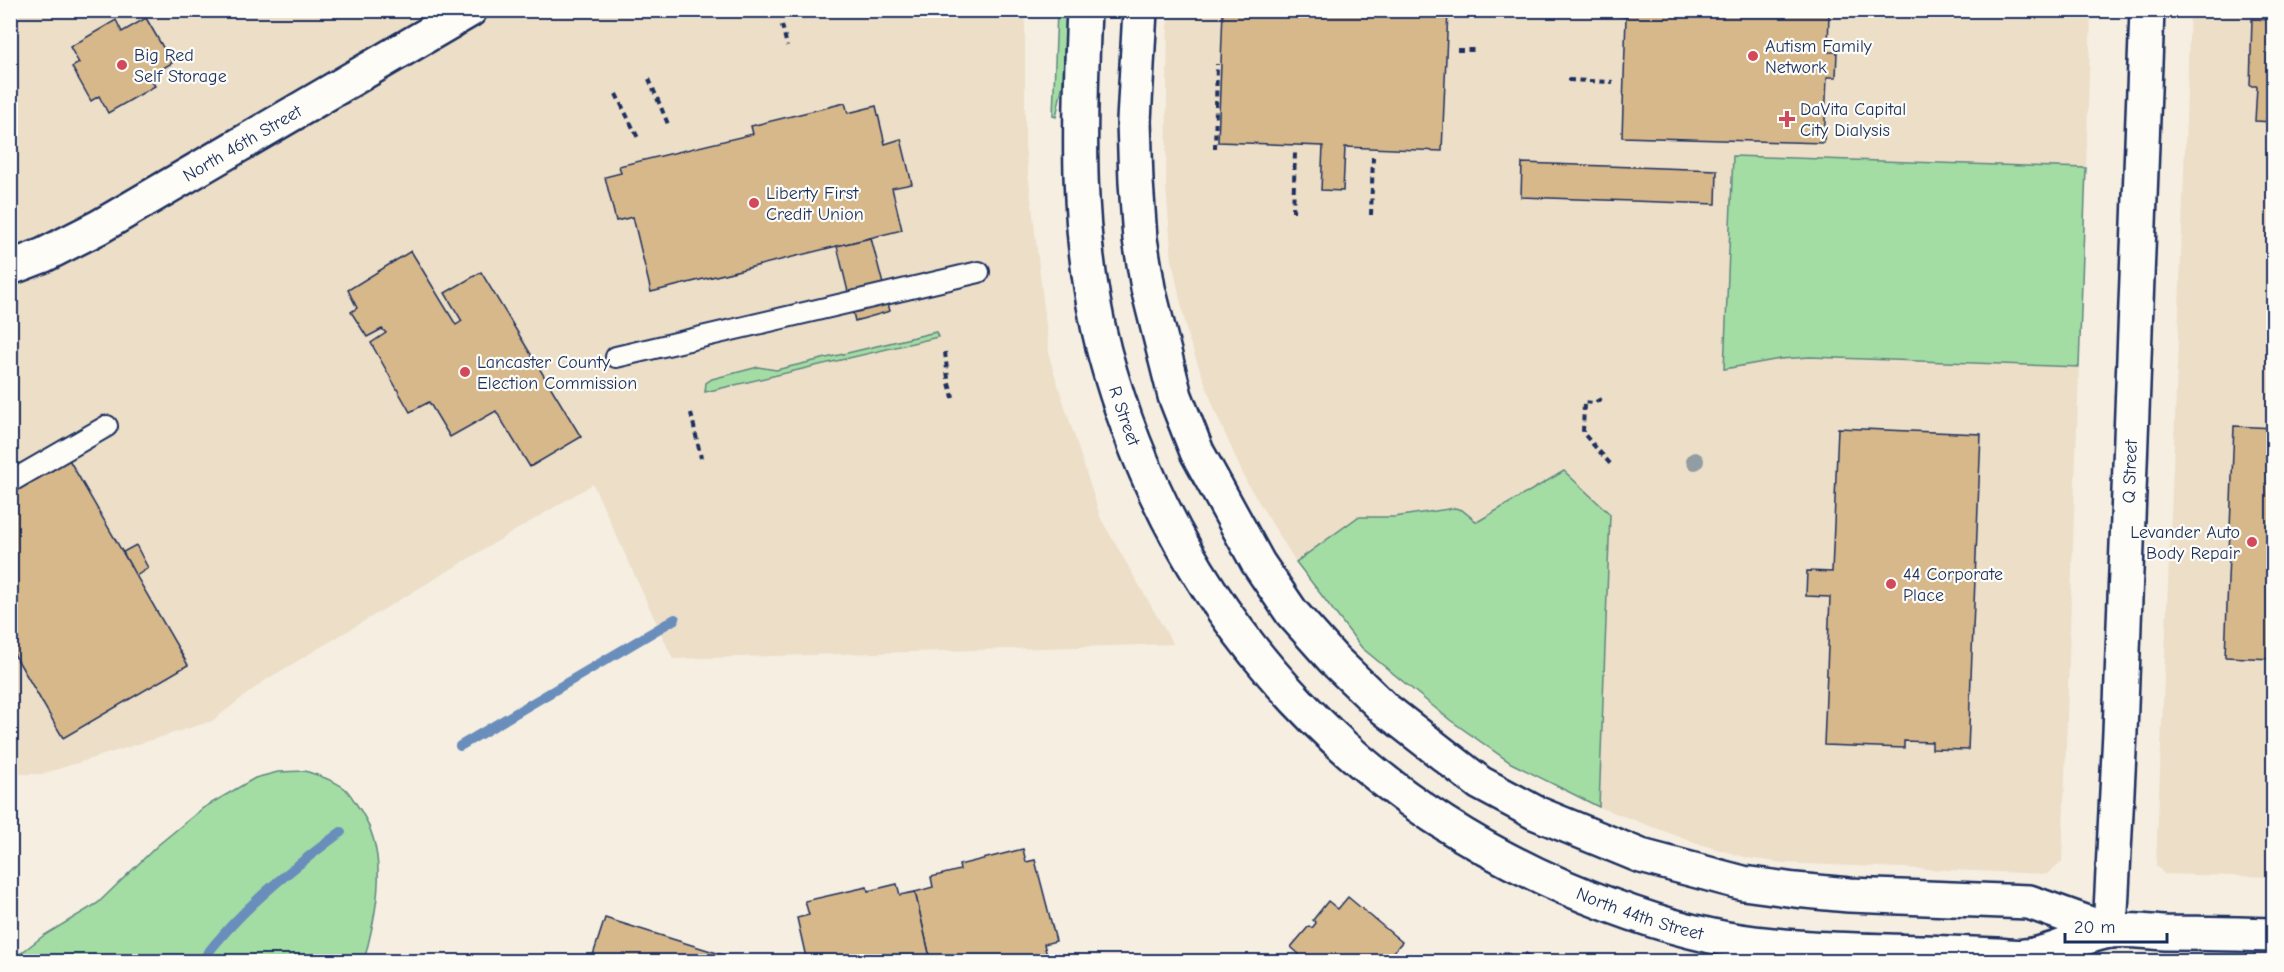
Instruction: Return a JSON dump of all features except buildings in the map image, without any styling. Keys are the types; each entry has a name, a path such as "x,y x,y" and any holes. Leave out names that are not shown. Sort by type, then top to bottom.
{"main road":[{"name":"North 46th Street","path":"12,264 44,255 99,227 470,10"},
{"name":"R Street","path":"1084,10 1079,149 1086,256 1104,348 1137,447 1156,497 1187,555 1238,631 1292,696 1321,727 1352,754"},
{"name":"North 44th Street","path":"1140,10 1134,121 1140,239 1148,288 1175,396 1197,452 1258,563 1292,613 1334,660 1385,709 1480,783 1536,813 1641,856 1743,883 1849,896 2030,902 2110,931 2274,935"},
{"name":"Q Street","path":"2110,931 2120,732 2147,10"},
{"name":"North 44th Street","path":"1352,754 1429,814 1488,850 1606,905 1663,924 1724,938 1791,947 2026,957 2110,931"}],"lane":[{"path":"616,357 979,272"},
{"path":"10,482 107,426"}],"path":[{"path":"782,25 787,46"},
{"path":"1457,50 1478,50"},
{"path":"1215,149 1217,64"},
{"path":"649,79 668,124"},
{"path":"1568,80 1613,82"},
{"path":"616,94 638,138"},
{"path":"1293,212 1295,153"},
{"path":"1371,215 1373,157"},
{"path":"945,352 953,398"},
{"path":"1602,399 1594,403 1584,402 1583,434 1613,467"},
{"path":"690,413 701,458"}],"shaded area":[{"path":"11,11 1025,11 1025,147 1050,360 1101,519 1173,644 673,659 593,484 264,681 212,721 42,774 11,774"},
{"name":"44 Corporate Place","path":"1168,11 2091,11 2086,168 1733,157 1725,369 1780,359 1810,357 2079,367 2062,861 2047,874 1783,863 1748,858 1696,843 1599,807 1610,514 1477,522 1462,510 1446,508 1394,517 1358,517 1296,562 1247,483 1218,418 1188,337 1172,260 1166,187"},
{"path":"2190,11 2273,11 2273,877 2164,874 2156,865"}],"green space":[{"path":"1057,11 1066,11 1063,83 1056,117 1053,116"},
{"path":"1733,156 2086,168 2079,367 1810,357 1780,359 1724,369"},
{"path":"936,332 938,337 705,392 706,383 712,379 758,367 776,370"},
{"path":"1564,471 1610,514 1599,807 1511,763 1450,720 1362,648 1296,562 1358,517 1394,517 1455,508 1462,510 1477,522"},
{"path":"305,771 329,779 347,791 368,823 374,842 378,862 378,882 373,922 364,961 11,961 43,936 98,903 158,845 203,808 255,778 278,772"}],"waterway":[{"path":"460,746 675,619"},
{"path":"201,962 249,908 284,876 341,832"}],"place":[{"name":"Autism Family Network","path":"1753,56"},
{"name":"Big Red Self Storage","path":"122,65"},
{"name":"DaVita Capital City Dialysis","path":"1787,119"},
{"name":"Liberty First Credit Union","path":"754,203"},
{"name":"Lancaster County Election Commission","path":"465,372"},
{"name":"Levander Auto Body Repair","path":"2252,542"},
{"name":"44 Corporate Place","path":"1891,584"}]}
